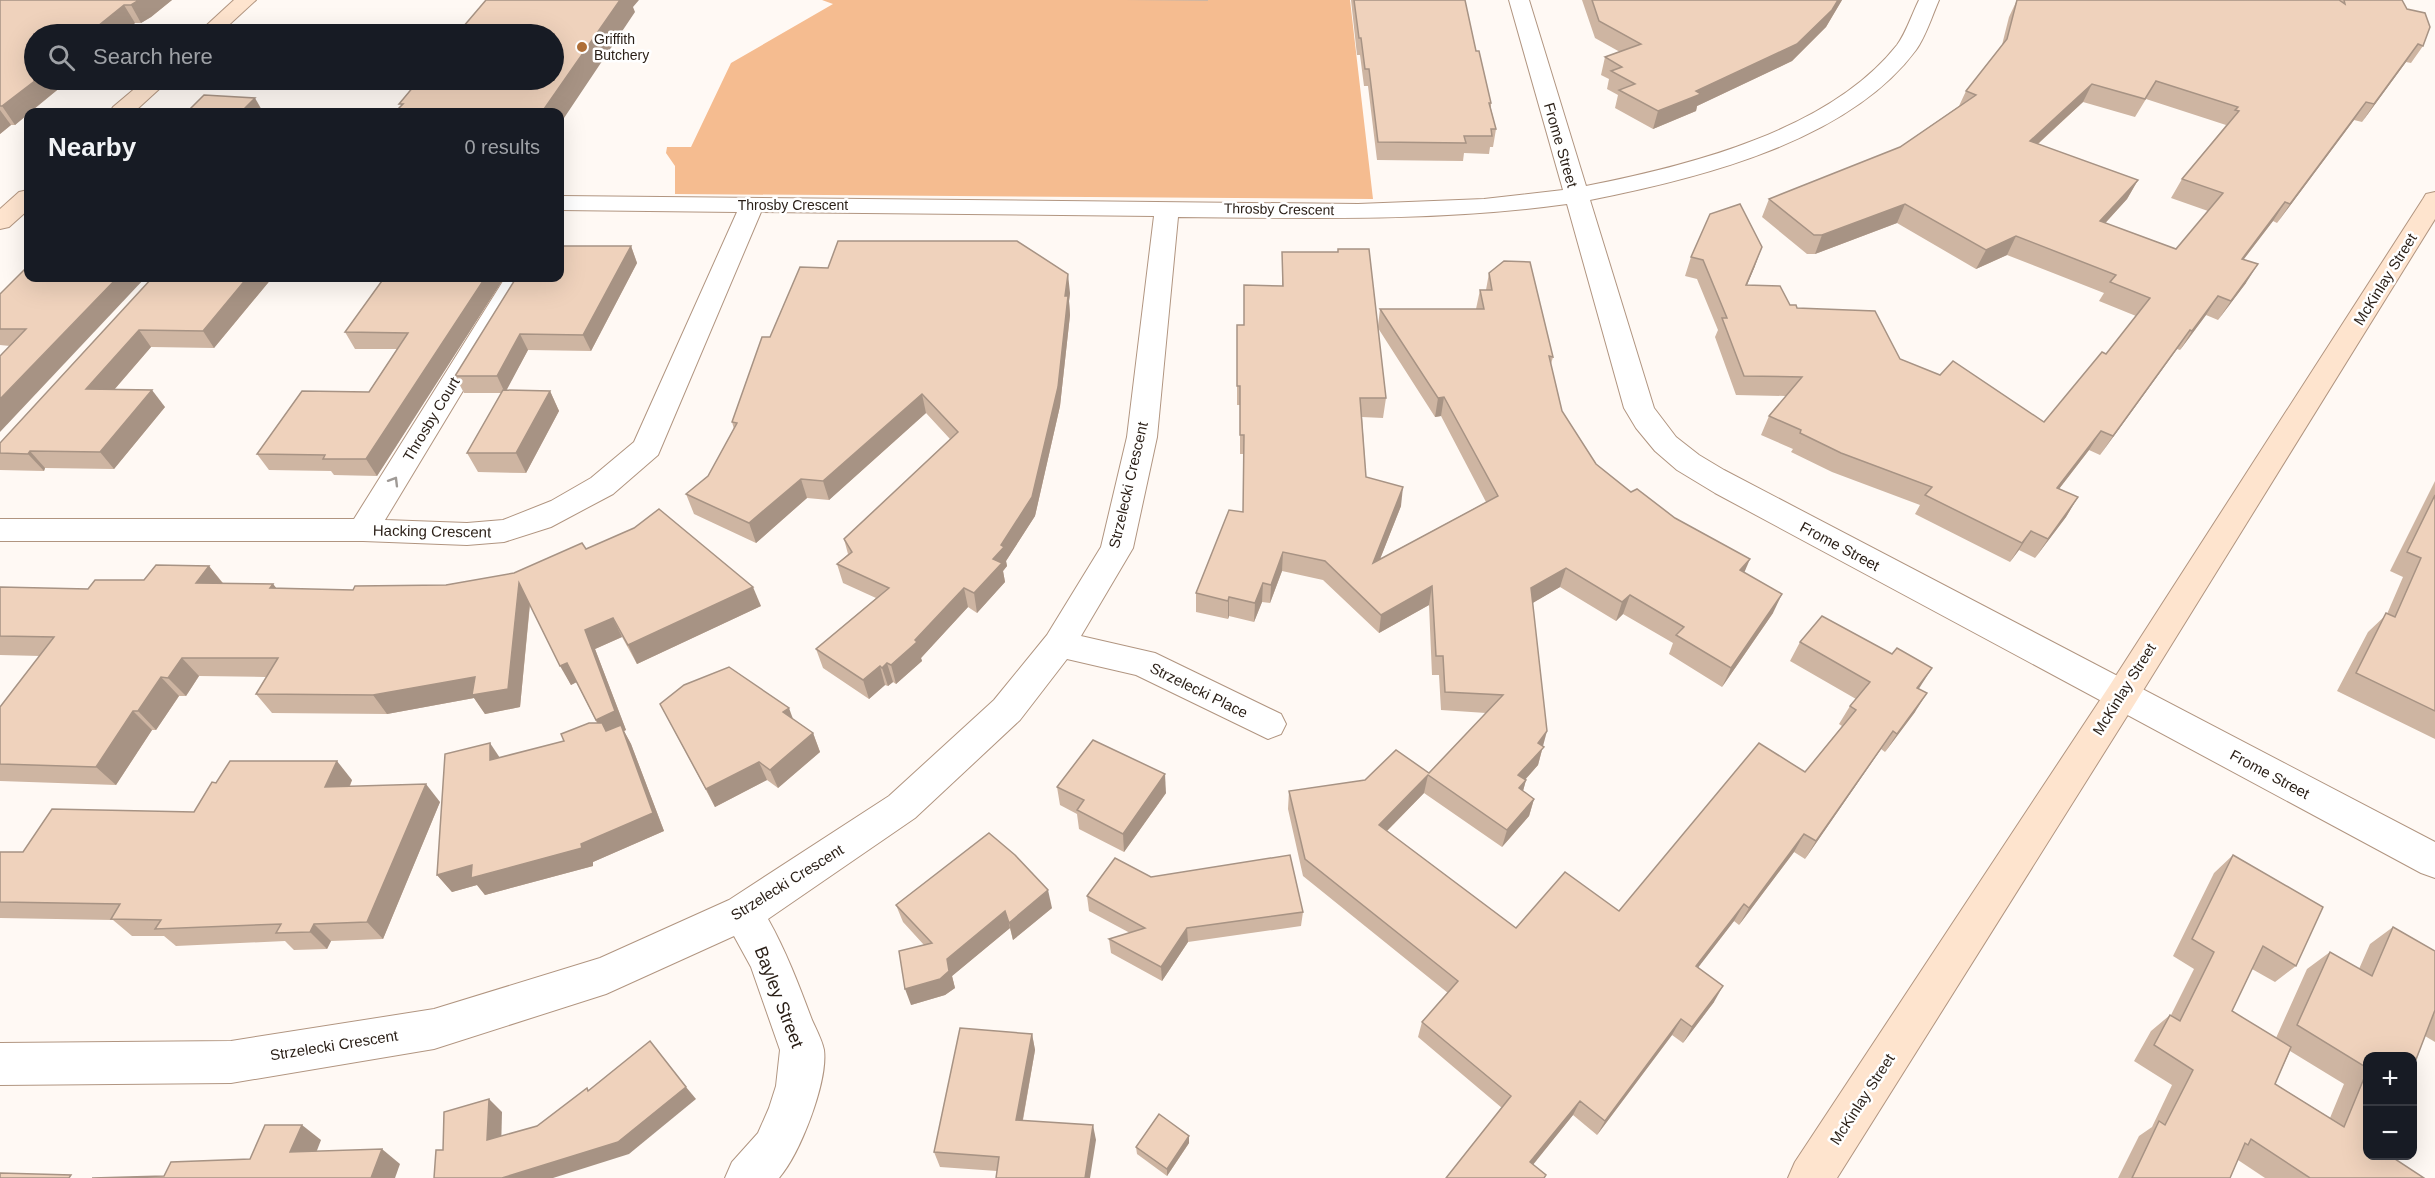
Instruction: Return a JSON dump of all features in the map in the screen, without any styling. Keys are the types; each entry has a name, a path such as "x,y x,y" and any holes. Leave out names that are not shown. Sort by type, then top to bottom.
{"street":[{"path":"218,24 246,0"},
{"name":"Frome Street","path":"1519,0 1640,408 1650,427 1666,445 1698,469 1726,485 2435,861"},
{"name":"Throsby Crescent","path":"564,205 1401,210 1507,204 1575,195 1667,175 1731,157 1822,117 1862,90 1901,55 1920,24 1929,0"},
{"path":"126,108 146,90"},
{"name":"McKinlay Street","path":"1811,1178 2122,695 2435,199"},
{"path":"0,222 24,201"},
{"name":"Hacking Crescent","path":"0,530 363,530 467,534 504,531 562,509 618,474 647,448 752,205"},
{"name":"Strzelecki Crescent","path":"0,1064 231,1062 434,1029 606,975 743,913 902,807 1007,710 1059,644 1117,548 1142,437 1167,208"},
{"name":"Throsby Court","path":"363,530 516,282"},
{"name":"Strzelecki Place","path":"1059,644 1143,663 1268,724"},
{"name":"Bayley Street","path":"743,913 769,961 802,1050 798,1086 790,1112 774,1149 748,1178"}],"shaded area":[{"path":"822,0 1350,0 1373,199 675,194 675,166 666,153 667,147 691,147 731,63 833,4"}],"building":[{"path":"0,0 139,0 131,5 124,5 100,24 24,24 24,89 0,106"},
{"path":"486,0 620,0 564,80 564,24 466,24"},
{"path":"1354,0 1465,0 1476,51 1479,51 1491,103 1489,103 1496,129 1491,129 1492,136 1464,136 1466,143 1378,142 1369,69 1365,69"},
{"path":"1592,0 1838,0 1832,10 1797,44 1696,91 1701,94 1658,111 1619,90 1635,84 1611,71 1622,67 1605,57 1641,44 1599,21"},
{"path":"2017,0 2339,0 2345,4 2344,0 2402,0 2407,9 2425,13 2430,27 2423,46 2418,44 2374,104 2366,102 2290,204 2285,202 2242,259 2258,264 2231,301 2218,296 2192,331 2190,330 2113,436 2101,431 2057,488 2078,497 2048,539 2031,531 2022,543 1925,495 1932,487 1841,453 1800,433 1801,430 1769,416 1802,377 1744,376 1722,318 1727,318 1703,260 1691,257 1710,214 1740,204 1762,247 1746,285 1780,286 1790,305 1796,305 1797,308 1875,311 1900,359 1940,375 1953,361 2044,422 2102,352 2106,354 2150,298 2110,282 2116,275 2016,236 1986,250 1905,204 1822,235 1814,235 1769,199 1900,147 1976,95 1966,91 2007,39","holes":["2156,81 2238,107 2235,110 2239,111 2182,179 2223,193 2176,249 2100,221 2138,180 2030,141 2092,84 2145,99"]},
{"path":"411,90 557,90 545,108 399,108 403,104 399,104"},
{"path":"204,95 255,98 245,108 191,108"},
{"path":"838,241 1017,241 1068,274 1065,296 1068,296 1058,387 1032,497 1001,545 1004,547 993,559 1002,563 974,593 964,588 915,640 917,642 891,665 887,663 882,668 880,666 863,680 816,649 889,588 837,564 852,552 844,539 958,432 922,394 823,481 801,479 749,523 686,494 708,476 737,423 732,422 762,337 770,337 800,267 828,268"},
{"path":"564,246 631,246 583,335 520,334 497,376 455,376 514,282 564,282"},
{"path":"1338,249 1369,249 1386,398 1360,398 1366,477 1403,487 1373,563 1498,496 1444,397 1438,398 1380,309 1484,309 1480,290 1492,290 1489,273 1504,261 1530,262 1553,357 1549,356 1562,411 1596,464 1631,492 1637,489 1675,518 1750,559 1740,570 1782,594 1731,668 1676,635 1684,627 1630,595 1622,602 1566,568 1531,588 1547,731 1538,743 1544,747 1518,775 1526,780 1519,788 1534,799 1507,830 1428,775 1379,825 1516,928 1565,872 1619,911 1759,743 1805,772 1856,710 1850,706 1870,682 1800,642 1822,616 1892,654 1897,648 1932,668 1917,688 1927,693 1897,734 1893,731 1816,841 1804,834 1749,908 1744,904 1696,966 1723,986 1692,1027 1681,1019 1605,1121 1580,1101 1530,1162 1546,1175 1544,1178 1446,1178 1511,1096 1422,1022 1458,981 1305,859 1289,791 1365,780 1396,750 1429,773 1503,695 1445,692 1443,656 1436,656 1432,586 1381,615 1325,561 1283,552 1271,585 1263,583 1255,603 1229,597 1228,601 1196,593 1229,510 1243,512 1244,435 1240,435 1237,325 1244,325 1244,285 1283,286 1282,252 1338,252"},
{"path":"24,270 24,282 113,282 0,399 0,356 26,329 0,329 0,294"},
{"path":"148,282 244,282 203,331 139,330 86,389 152,390 100,452 0,453 0,443"},
{"path":"381,282 482,282 366,459 323,459 325,455 257,454 302,391 369,392 408,333 345,332"},
{"path":"503,390 550,391 516,453 467,453"},
{"path":"2435,495 2435,711 2356,673 2386,613 2395,617 2421,558 2407,552"},
{"path":"659,509 753,587 628,645 613,618 585,630 615,711 596,720 567,663 560,666 519,583 508,689 472,695 475,677 373,695 256,694 278,658 182,658 168,678 161,677 138,711 133,711 96,767 0,764 0,707 54,637 0,636 0,587 88,589 95,580 144,580 156,565 209,566 196,583 273,584 270,588 353,590 355,586 446,585 514,573 582,543 586,549 634,528"},
{"path":"729,667 789,708 783,712 813,733 770,770 759,762 706,789 660,704 684,685"},
{"path":"589,723 602,723 606,731 621,725 653,813 581,844 582,848 471,878 472,865 437,875 445,754 490,743 490,760 564,741 561,734"},
{"path":"1093,740 1165,774 1123,834 1077,810 1084,800 1057,787"},
{"path":"230,761 337,761 325,787 426,784 367,922 314,924 310,932 276,933 281,924 155,929 161,920 111,919 120,904 0,902 0,852 23,852 52,809 194,812 212,782 216,783"},
{"path":"989,833 1015,855 1048,890 1009,923 1005,911 947,959 949,971 940,979 905,989 899,951 932,943 896,905"},
{"path":"1290,855 1303,912 1187,928 1161,967 1109,939 1145,928 1087,896 1115,858 1151,877"},
{"path":"2233,855 2323,907 2296,966 2263,946 2232,1011 2291,1047 2275,1084 2344,1127 2363,1081 2363,1160 2397,1160 2424,1178 2310,1178 2251,1139 2248,1145 2245,1143 2230,1178 2132,1178 2159,1121 2165,1125 2193,1070 2154,1045 2170,1015 2180,1021 2214,952 2192,939"},
{"path":"2393,927 2435,951 2435,1010 2417,1057 2417,1052 2363,1052 2363,1066 2297,1025 2330,952 2372,976"},
{"path":"960,1028 1032,1034 1016,1120 1093,1125 1085,1178 996,1178 999,1157 934,1152"},
{"path":"650,1041 686,1087 618,1142 502,1178 434,1178 436,1150 443,1150 444,1112 489,1099 487,1140 537,1126 587,1088 588,1091"},
{"path":"1159,1114 1189,1136 1167,1169 1136,1147"},
{"path":"265,1125 302,1125 290,1152 382,1149 371,1178 92,1178 164,1176 171,1162 250,1159"},
{"path":"0,1173 71,1175 69,1178 0,1178"}],"place":[{"name":"Griffith Butchery","path":"582,47"}]}
